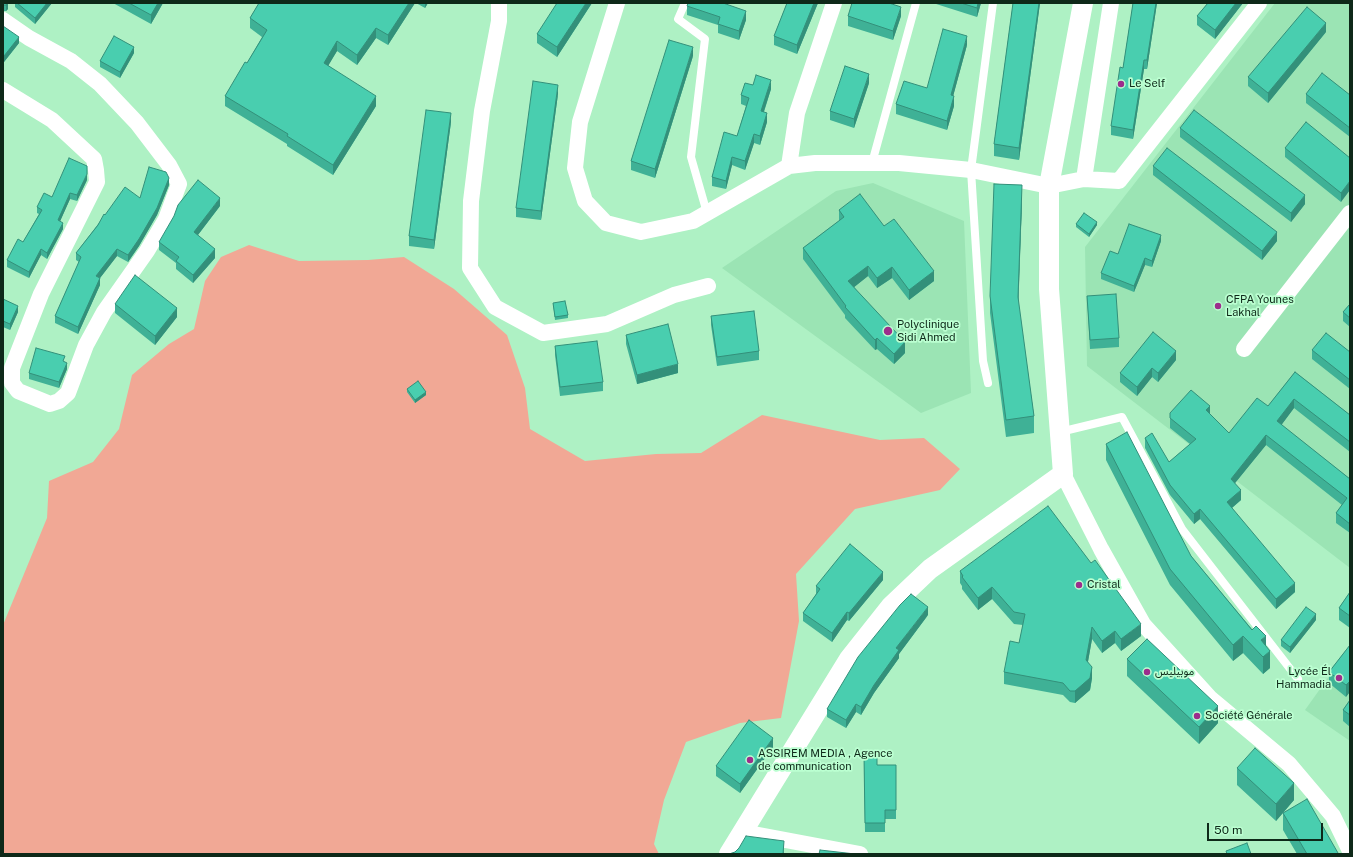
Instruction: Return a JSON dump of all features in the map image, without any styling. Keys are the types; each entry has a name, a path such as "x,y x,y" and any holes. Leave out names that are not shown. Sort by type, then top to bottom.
{"street":[{"path":"499,3 499,21 482,111 471,201 470,268 495,307 543,333 606,324 674,295 708,286"},
{"path":"617,3 580,122 575,168 585,201 606,223 642,232 694,221 788,166 815,163 899,163 971,170 1049,186 1084,179 1119,181 1259,3"},
{"path":"788,166 797,113 834,3"},
{"path":"1083,3 1049,186 1049,289 1062,474 1142,624 1212,699 1289,764 1333,816 1350,851"},
{"path":"1084,179 1111,3"},
{"path":"3,20 29,38 71,61 100,84 137,123 169,165 179,184 166,219 148,251 104,312 86,345 68,392 59,400 50,404 18,391 8,383 12,368 41,294 97,182 96,170 94,159 52,120 3,90"},
{"path":"1244,349 1350,213"},
{"path":"729,854 849,659 891,606 930,569 1062,474"},
{"path":"743,832 860,854"}],"lane":[{"path":"685,3 678,19 705,39 691,157 707,213"},
{"path":"872,163 916,3"},
{"path":"988,383 983,361 981,338 971,170 993,3"},
{"path":"1060,432 1122,417 1182,529 1298,679"}],"shaded area":[{"name":"CFPA Younes Lakhal","path":"1275,3 1350,3 1350,568 1087,366 1085,247"},
{"name":"Polyclinique Sidi Ahmed","path":"873,183 964,221 971,393 921,413 722,268 836,191"},
{"path":"249,245 299,261 368,260 404,257 454,289 507,335 525,388 530,429 585,461 656,454 701,453 762,415 880,440 924,438 960,469 940,490 855,509 796,574 799,621 781,718 740,723 686,742 664,800 654,844 659,854 3,854 3,625 47,518 49,481 93,462 119,429 132,375 169,344 194,329 205,281 221,257"},
{"name":"Lycée Él Hammadia","path":"1350,647 1350,741 1305,710"}],"building":[{"path":"17,3 47,3 35,18"},
{"path":"129,3 158,3 151,15"},
{"path":"259,3 409,3 388,35 376,28 357,55 337,41 324,63 376,96 333,165 287,136 288,134 225,96 245,62 247,63 267,30 250,18"},
{"path":"557,3 586,3 557,47 537,34"},
{"path":"688,3 723,3 746,11 739,31 718,24 720,17 687,6"},
{"path":"787,3 814,3 797,45 774,36"},
{"path":"852,3 889,3 901,7 893,31 848,16"},
{"path":"961,3 978,3 977,8"},
{"path":"1013,3 1039,3 1019,148 994,144"},
{"path":"1133,3 1156,3 1147,60 1144,60 1133,130 1111,126 1120,67 1123,68"},
{"path":"1208,3 1236,3 1215,30 1197,16"},
{"path":"1307,7 1326,23 1268,93 1248,77"},
{"path":"3,26 19,37 4,56 3,55"},
{"path":"943,29 967,36 951,95 954,96 947,121 896,104 904,81 927,88"},
{"path":"114,36 134,47 120,72 100,61"},
{"path":"669,40 693,47 655,169 631,161"},
{"path":"845,66 869,74 854,119 830,111"},
{"path":"1322,73 1350,95 1350,128 1306,94"},
{"path":"756,75 771,80 761,111 767,113 760,136 754,134 745,161 732,157 726,181 712,177 724,132 737,136 749,98 741,95 745,83 753,85"},
{"path":"533,81 558,85 541,211 516,208"},
{"path":"426,110 451,113 434,240 409,236"},
{"path":"1194,110 1305,195 1291,213 1180,128"},
{"path":"1306,122 1350,158 1350,181 1341,193 1285,148"},
{"path":"1167,148 1277,232 1262,251 1153,166"},
{"path":"69,158 87,166 87,174 77,195 70,193 58,220 63,223 47,253 41,249 29,272 7,260 18,239 23,242 42,210 37,207 44,193 52,197"},
{"path":"149,167 166,172 169,178 157,208 139,239 128,255 117,249 96,276 100,278 78,327 55,316 81,257 76,253 125,187 140,198"},
{"path":"198,180 220,198 194,232 215,249 193,275 176,261 179,257 159,242 174,216 178,205"},
{"path":"994,184 1022,185 1018,297 1034,416 1006,420 990,296"},
{"path":"860,194 884,226 894,219 934,271 909,290 892,267 877,278 868,266 848,281 905,342 894,354 877,338 875,340 845,307 846,306 803,248 844,217 839,210"},
{"path":"1084,213 1097,222 1089,234 1076,224"},
{"path":"1129,224 1161,235 1152,261 1145,258 1134,286 1101,273 1110,251 1118,254"},
{"path":"135,275 177,308 155,336 115,304"},
{"path":"1116,294 1119,338 1090,340 1087,296"},
{"path":"3,299 18,306 10,324 3,321"},
{"path":"565,301 568,315 555,317 553,303"},
{"path":"1350,304 1350,318 1343,312"},
{"path":"754,311 759,351 717,357 711,316"},
{"path":"668,324 678,364 637,375 626,335"},
{"path":"1153,332 1176,351 1158,373 1152,368 1137,387 1120,373"},
{"path":"1326,333 1350,352 1350,380 1312,350"},
{"path":"597,341 603,382 560,387 555,346"},
{"path":"36,348 65,356 63,361 67,363 59,382 29,373"},
{"path":"1295,372 1350,415 1350,442 1294,399 1277,421 1350,479 1350,524 1336,513 1347,498 1266,435 1231,479 1241,490 1227,502 1295,583 1276,599 1200,509 1194,514 1170,485 1145,438 1152,433 1169,462 1196,439 1170,418 1170,413 1191,390 1210,406 1206,410 1229,433 1257,398 1268,406"},
{"path":"418,381 426,392 415,400 407,389"},
{"path":"1127,432 1191,556 1252,630 1256,626 1266,636 1261,640 1270,651 1263,657 1243,636 1233,645 1170,569 1106,444"},
{"path":"1048,506 1091,563 1095,560 1141,624 1121,639 1115,631 1102,641 1092,627 1086,660 1092,667 1090,678 1075,691 1070,691 1063,683 1004,672 1010,641 1019,643 1025,614 1014,612 992,587 978,598 962,577 963,576 960,571"},
{"path":"850,544 883,572 849,613 847,612 832,633 803,613 820,589 816,586"},
{"path":"1350,592 1350,616 1339,608"},
{"path":"911,594 928,607 896,648 899,650 874,685 861,707 856,704 846,720 827,709 858,657 900,605"},
{"path":"1306,607 1316,614 1290,647 1281,640"},
{"path":"1147,639 1218,706 1199,727 1127,659"},
{"path":"1350,645 1350,681 1346,685 1329,672"},
{"path":"1350,700 1350,715 1343,710"},
{"path":"749,720 773,738 740,784 716,766"},
{"path":"1255,748 1294,783 1276,804 1237,768"},
{"path":"864,755 877,755 877,765 896,765 896,810 885,810 885,823 865,823"},
{"path":"1307,799 1338,853 1337,854 1307,854 1283,813"},
{"path":"746,836 784,841 783,854 729,854 735,852 739,848"},
{"path":"1247,843 1251,854 1227,854 1226,851"},
{"path":"820,850 855,854 819,854"}],"place":[{"name":"Le Self","path":"1121,84"},
{"name":"CFPA Younes Lakhal","path":"1218,306"},
{"name":"Polyclinique Sidi Ahmed","path":"888,331"},
{"name":"Cristal","path":"1079,585"},
{"name":"موبيليس","path":"1147,672"},
{"name":"Lycée Él Hammadia","path":"1339,678"},
{"name":"Société Générale","path":"1197,716"},
{"name":"ASSIREM MEDIA , Agence de communication","path":"750,760"}]}
